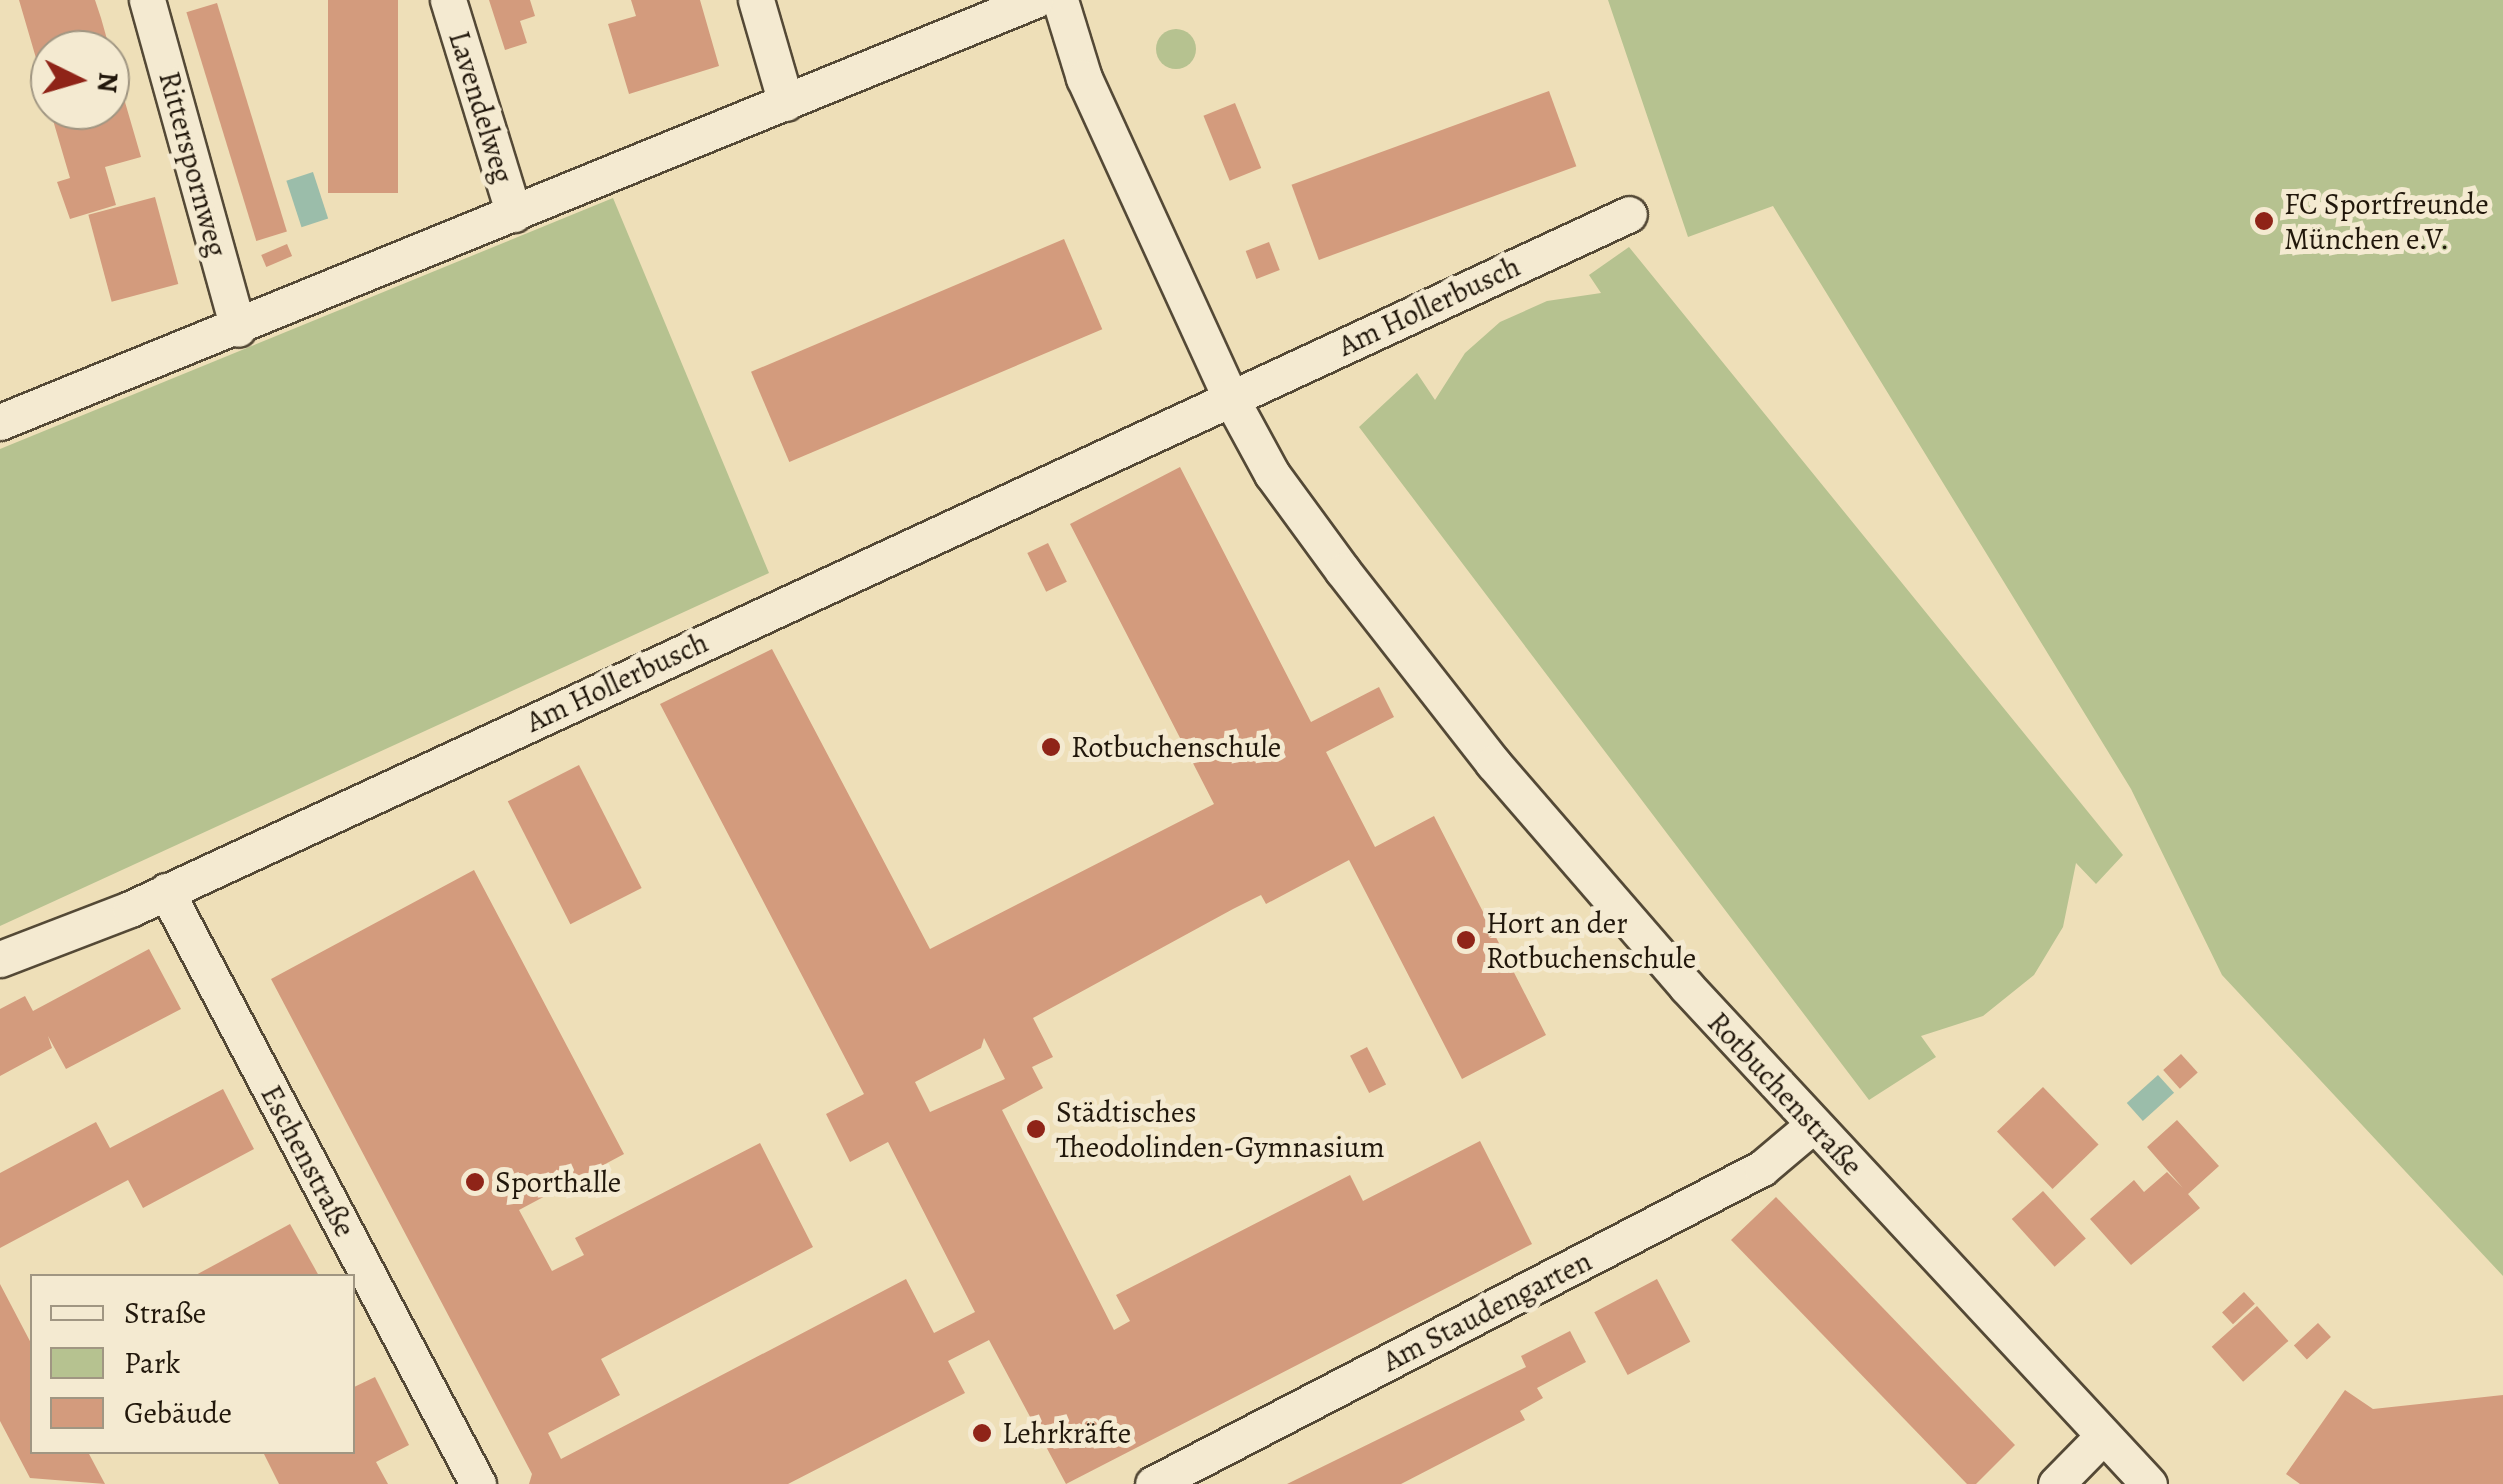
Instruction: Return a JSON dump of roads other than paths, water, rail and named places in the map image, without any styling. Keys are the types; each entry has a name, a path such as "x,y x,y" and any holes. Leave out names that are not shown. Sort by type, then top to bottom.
{"street":[{"name":"Ritterspornweg","path":"147,0 238,328"},
{"name":"Lavendelweg","path":"448,0 514,214"},
{"path":"756,0 786,104"},
{"path":"0,422 1035,0"},
{"path":"1060,0 1084,78 1230,397"},
{"name":"Am Hollerbusch","path":"0,959 166,891 1629,214"},
{"name":"Rotbuchenstraße","path":"1230,397 1282,488 1492,763 1813,1125 2150,1484"},
{"name":"Eschenstraße","path":"166,891 478,1484"},
{"name":"Am Staudengarten","path":"1152,1484 1762,1168 1813,1125"},
{"path":"2056,1484 2103,1436"}],"place":[{"name":"FC Sportfreunde München e.V.","path":"2264,221"},
{"name":"Rotbuchenschule","path":"1051,747"},
{"name":"Hort an der Rotbuchenschule","path":"1466,940"},
{"name":"Städtisches Theodolinden-Gymnasium","path":"1036,1129"},
{"name":"Sporthalle","path":"475,1182"},
{"name":"Lehrkräfte","path":"982,1433"}]}
